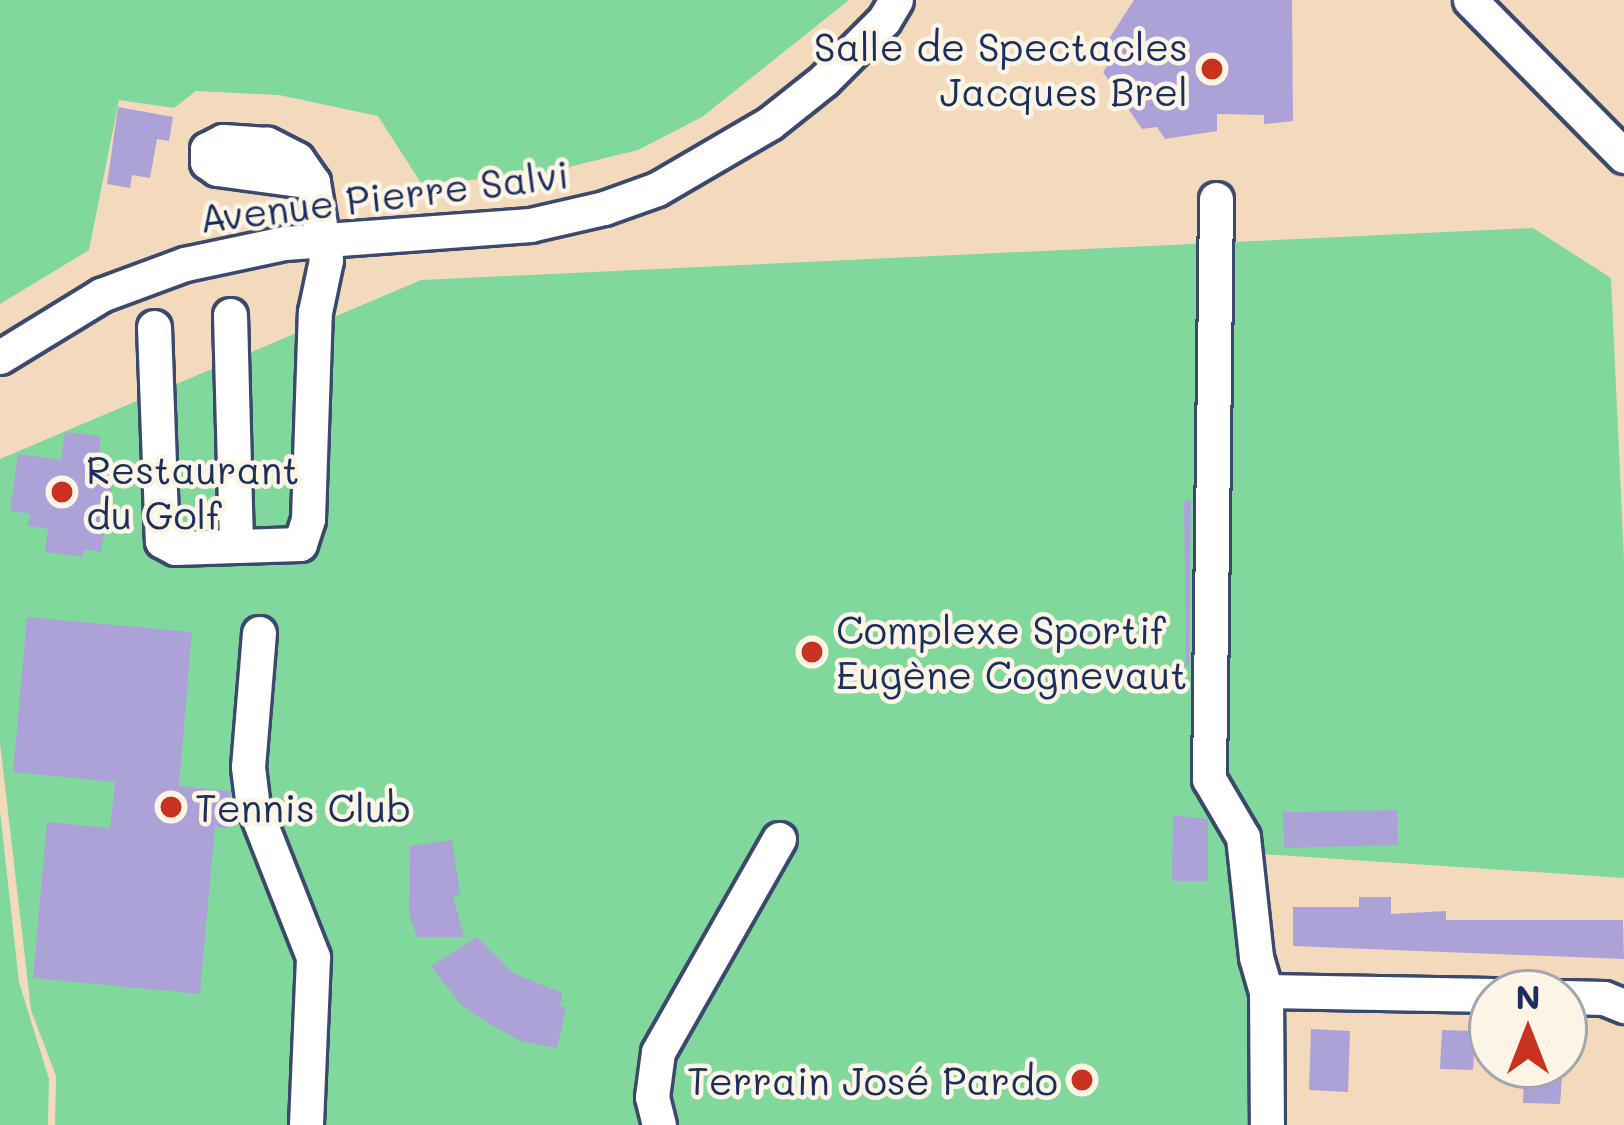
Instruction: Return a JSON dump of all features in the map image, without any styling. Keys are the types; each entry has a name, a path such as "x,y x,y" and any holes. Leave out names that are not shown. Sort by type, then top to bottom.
{"street":[{"name":"Avenue Pierre Salvi","path":"0,357 101,295 185,264 325,239 530,225 604,208 657,189 770,123 824,80 890,10 918,0"},
{"path":"1470,0 1624,157"},
{"path":"154,327 162,541 176,548 300,544 308,519 315,312 325,239 314,182"},
{"path":"1216,199 1209,779 1243,837 1256,958 1266,991 1267,1125"},
{"path":"230,315 236,546"},
{"path":"259,632 248,767 252,802 314,957 306,1125"},
{"path":"659,1125 652,1096 658,1052 779,839"},
{"path":"1266,991 1468,995"},
{"path":"1588,998 1624,1006"}],"green space":[{"path":"0,0 849,0 702,117 638,150 532,176 421,183 378,116 279,95 196,91 174,108 119,100 89,250 0,304"},
{"name":"Complexe Sportif Eugène Cognevaut","path":"1533,228 1611,278 1624,560 1624,878 1262,854 1262,1125 55,1125 56,1076 31,1010 0,743 0,459 421,280"},
{"path":"0,811 19,982 49,1079 48,1125 0,1125"}],"building":[{"name":"Salle de Spectacles Jacques Brel","path":"1134,0 1292,0 1293,121 1264,124 1264,115 1217,114 1217,131 1165,139 1157,127 1142,129 1103,72 1113,57 1105,45"},
{"path":"118,107 173,117 169,141 157,139 150,178 132,175 130,188 107,184"},
{"name":"Restaurant du Golf","path":"65,432 100,436 100,472 114,474 101,552 84,549 82,557 45,552 48,529 28,526 30,514 10,511 18,454 61,460"},
{"path":"1191,500 1189,666 1186,666 1184,501"},
{"name":"Tennis Club","path":"27,617 192,632 179,786 230,791 228,828 215,827 200,994 33,978 47,822 110,828 115,782 13,772"},
{"path":"1397,810 1398,845 1284,848 1283,812"},
{"path":"1173,815 1208,819 1208,881 1172,881"},
{"path":"452,840 460,894 453,896 464,937 417,937 409,915 410,846"},
{"path":"1359,897 1391,897 1391,914 1446,911 1446,920 1623,920 1624,959 1293,946 1293,907 1359,907"},
{"path":"477,937 513,973 562,993 560,1006 566,1008 557,1048 520,1041 490,1024 460,1004 431,966"},
{"path":"1311,1029 1350,1031 1348,1092 1309,1090"},
{"path":"1442,1030 1468,1031 1468,1070 1440,1069"},
{"path":"1523,1089 1561,1089 1560,1104 1523,1103"}],"place":[{"name":"Salle de Spectacles Jacques Brel","path":"1212,69"},
{"name":"Restaurant du Golf","path":"62,492"},
{"name":"Complexe Sportif Eugène Cognevaut","path":"812,652"},
{"name":"Tennis Club","path":"171,807"},
{"name":"Terrain José Pardo","path":"1082,1080"}]}
